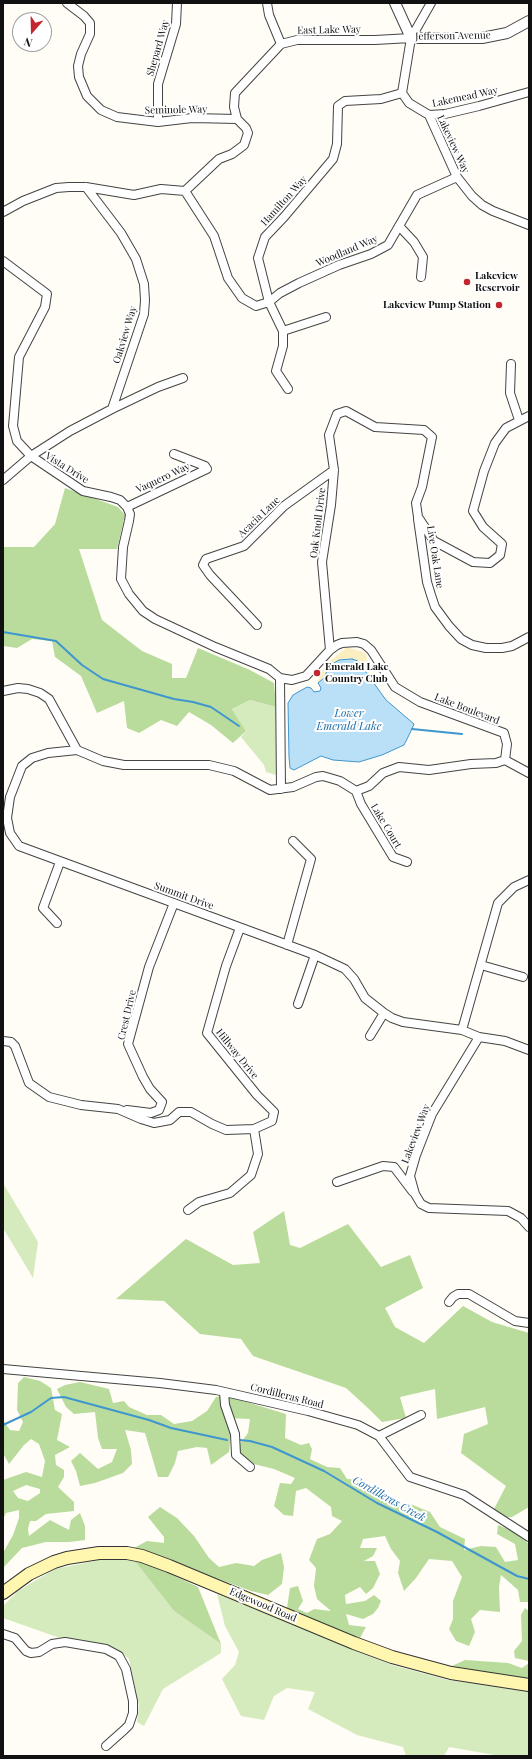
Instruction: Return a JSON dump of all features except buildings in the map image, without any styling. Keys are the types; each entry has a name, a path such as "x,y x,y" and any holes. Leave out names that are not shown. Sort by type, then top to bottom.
{"main road":[{"name":"Edgewood Road","path":"4,1590 29,1574 54,1562 67,1558 99,1552 127,1553 142,1556 169,1566 354,1643 392,1657 451,1673 529,1685"}],"street":[{"name":"Seminole Way","path":"67,3 84,16 90,23 90,34 81,54 78,66 79,77 87,96 101,110 109,114 133,120 158,122 192,118 237,119"},
{"name":"Shepard Way","path":"158,122 158,84 176,24 177,3"},
{"path":"185,191 219,159 232,154 244,145 248,134 246,128 237,119 234,106 235,93 281,44 269,15 267,3"},
{"name":"Jefferson Avenue","path":"396,3 411,38 482,38 507,33 529,21"},
{"path":"402,92 411,38 431,3"},
{"name":"East Lake Way","path":"281,44 297,40 375,40 411,38"},
{"name":"Lakeview Way","path":"402,92 409,103 429,115 457,177 472,196 482,205 529,225"},
{"name":"Hamilton Way","path":"283,331 269,302 258,258 265,237 333,159 337,144 338,106 345,101 381,99 402,92"},
{"name":"Lakemead Way","path":"429,115 445,114 529,92"},
{"name":"Woodland Way","path":"269,302 280,293 299,283 340,265 371,254 388,245 418,195 457,177"},
{"path":"3,212 22,201 56,188 86,187 134,194 161,188 185,191"},
{"name":"Oakview Way","path":"86,187 121,233 136,259 144,284 144,314 112,409"},
{"path":"185,191 214,236 228,278 242,298 256,306 269,302"},
{"path":"399,226 414,242 423,257 421,277"},
{"name":"Vista Drive","path":"3,261 47,294 45,307 19,357 13,426 17,441 31,456 83,491 120,500 127,506"},
{"path":"288,389 276,371 283,346 283,331 326,317"},
{"path":"511,364 510,393 519,420"},
{"path":"3,480 31,456 70,431 158,387 183,378"},
{"name":"Oak Knoll Drive","path":"330,650 322,562 331,505 334,470 329,435 337,414 346,411 375,427 424,430 432,437 422,487 416,503 418,517"},
{"path":"418,517 434,541 473,562 490,563 500,555 502,544 483,527 473,511 484,471 495,443 506,428 529,416"},
{"name":"Vaquero Way","path":"127,506 207,469 205,466 174,454"},
{"name":"Acacia Lane","path":"257,625 210,575 203,565 206,558 244,546 284,506 334,470"},
{"path":"127,506 130,514 123,547 121,579 136,603 155,619 215,647 269,669 280,678 292,680 306,676 330,650"},
{"name":"Live Oak Lane","path":"418,517 427,582 435,607 461,639 472,645 486,648 502,648 512,646 529,637"},
{"name":"Lake Boulevard","path":"330,650 342,643 357,642 364,644 371,650 395,687 420,702 504,733 507,744 505,760"},
{"path":"280,678 281,789"},
{"path":"3,691 28,688 40,693 48,699 77,750 103,761 124,765 209,765 234,771 267,789 294,787 316,777 323,776 340,781 356,791 369,786 383,773 398,767 429,770 471,764 496,763 505,760 529,773"},
{"name":"Summit Drive","path":"77,750 48,753 32,758 22,766 10,797 7,818 10,833 19,846 315,955 348,972 365,998 384,1013 403,1022 462,1030 479,1036 505,1041 529,1050"},
{"name":"Lake Court","path":"356,791 361,804 393,857 407,862"},
{"path":"287,945 311,859 293,841"},
{"path":"57,923 43,908 60,862"},
{"path":"462,1030 498,903 514,887 529,880"},
{"name":"Crest Drive","path":"118,1109 151,1113 159,1110 162,1102 150,1089 128,1044 149,967 174,903"},
{"name":"Hillway Drive","path":"240,928 226,966 207,1033 257,1095 274,1112 272,1121 254,1129"},
{"path":"298,1004 315,955"},
{"path":"481,965 523,977"},
{"path":"370,1036 384,1013"},
{"name":"Lakeview Way","path":"415,1194 410,1176 416,1155 432,1114 479,1036"},
{"path":"3,1041 11,1042 15,1046 29,1083 49,1097 81,1105 118,1109 154,1123 170,1120 179,1112 192,1112 212,1124 226,1130 254,1129 258,1154 251,1175 230,1193 199,1202 188,1210"},
{"path":"337,1182 383,1166 394,1167 421,1204 429,1208 508,1211 521,1218 529,1228"},
{"path":"449,1302 458,1294 469,1294 515,1321 529,1323"},
{"name":"Cordilleras Road","path":"3,1369 160,1383 224,1392 308,1411 358,1426 379,1436 410,1477 464,1495 529,1537"},
{"path":"224,1392 225,1405 235,1434 236,1455 250,1467"},
{"path":"379,1436 421,1416"},
{"path":"3,1634 15,1638 31,1653 35,1653 52,1644 65,1642 106,1649 119,1656 126,1669 133,1701 133,1713 129,1725 106,1746"}],"green space":[{"path":"65,488 118,507 125,515 117,549 79,549 102,620 142,651 172,664 172,678 186,678 198,648 250,670 274,683 276,707 250,700 232,709 246,731 233,743 211,725 189,712 177,726 161,720 139,733 127,728 124,701 97,713 81,676 55,657 52,641 32,639 17,648 3,646 3,547 34,547 55,524"},
{"path":"250,700 276,707 276,775 266,772 264,765 241,737 246,731 232,709"},
{"path":"3,1183 38,1242 33,1278 3,1228"},
{"path":"284,1211 290,1245 300,1248 348,1224 381,1267 410,1255 423,1288 385,1308 395,1327 424,1343 463,1306 492,1322 529,1333 529,1507 512,1517 497,1518 494,1509 506,1486 461,1453 464,1434 488,1424 485,1407 437,1419 435,1389 400,1397 406,1418 382,1422 346,1388 253,1356 241,1339 200,1334 164,1301 116,1299 186,1239 233,1265 260,1263 253,1232"},
{"path":"24,1377 40,1381 51,1388 55,1410 62,1414 57,1440 70,1447 55,1455 56,1465 64,1470 64,1477 58,1487 74,1502 74,1511 46,1514 36,1521 30,1521 28,1529 29,1536 50,1520 69,1530 71,1520 80,1513 85,1526 85,1540 46,1542 22,1548 3,1568 3,1553 13,1535 19,1518 19,1510 6,1513 3,1519 3,1480 26,1472 42,1477 45,1461 39,1444 31,1439 24,1445 9,1464 4,1455 3,1420 10,1430 19,1431 23,1422 17,1410 18,1383","holes":["26,1485 40,1489 40,1493 28,1501 18,1498 13,1491"]},
{"path":"80,1382 109,1389 113,1403 124,1401 129,1407 147,1415 161,1415 174,1424 192,1421 207,1411 216,1397 232,1395 240,1400 286,1414 285,1438 301,1445 309,1443 312,1449 310,1459 327,1467 340,1468 347,1479 358,1480 374,1493 390,1503 408,1503 430,1512 440,1527 465,1539 464,1550 481,1546 496,1547 505,1562 518,1560 515,1544 497,1534 498,1525 513,1531 529,1544 529,1602 520,1602 518,1590 501,1575 499,1587 500,1612 480,1610 471,1619 475,1632 469,1646 456,1641 449,1629 453,1619 453,1601 462,1577 452,1561 429,1559 416,1578 404,1591 398,1573 400,1561 391,1549 385,1536 363,1539 360,1548 377,1548 373,1556 364,1561 375,1561 380,1574 373,1588 366,1594 360,1587 345,1595 346,1604 365,1601 374,1595 381,1601 373,1614 363,1619 346,1614 349,1625 366,1627 360,1638 340,1634 302,1619 287,1608 290,1588 298,1586 303,1601 298,1609 307,1613 314,1609 331,1611 317,1599 314,1586 316,1568 309,1560 317,1539 330,1534 342,1521 332,1516 331,1507 306,1488 296,1491 293,1516 284,1515 274,1506 280,1483 291,1484 295,1478 274,1469 246,1462 237,1456 239,1445 248,1433 250,1419 227,1418 231,1430 229,1452 211,1465 207,1448 197,1447 178,1451 175,1463 168,1477 158,1477 145,1433 125,1430 131,1450 132,1464 123,1473 95,1483 80,1486 76,1471 71,1461 80,1453 98,1469 112,1462 117,1449 102,1449 98,1438 95,1412 74,1414 66,1407 57,1389 65,1385"},
{"path":"160,1507 177,1518 194,1536 209,1558 219,1567 236,1563 254,1566 262,1560 281,1553 284,1567 282,1584 268,1595 251,1591 134,1548 147,1541 164,1543 164,1537 148,1517"},
{"path":"100,1560 134,1560 174,1611 221,1644 221,1653 163,1689 144,1726 137,1722 139,1706 129,1659 118,1650 107,1645 57,1637 3,1618 3,1606 18,1591 55,1569"},
{"path":"134,1560 158,1568 198,1587 221,1644 174,1611"},
{"path":"217,1594 392,1665 448,1680 529,1691 529,1756 500,1756 449,1747 444,1756 406,1756 403,1747 357,1735 308,1709 315,1692 287,1688 274,1696 264,1720 241,1716 222,1679 235,1665 239,1652 225,1626"},
{"path":"525,1608 529,1611 529,1661 515,1658 514,1651 522,1641 521,1615"},
{"path":"465,1660 508,1663 522,1668 529,1663 529,1680 477,1672 452,1666"}],"sand":[{"path":"347,647 366,653 370,677 358,661 346,659 332,663 321,681 317,683 325,665"}],"water":[{"name":"Lower Emerald Lake","path":"352,659 358,661 386,700 414,724 404,745 382,755 359,762 333,760 321,756 294,770 290,768 288,703 293,695 307,687 311,688 314,692 320,691 321,688 318,683 324,678 329,666 339,660"}],"waterway":[{"path":"3,632 56,641 82,665 103,679 174,699 211,707 239,726"},
{"path":"412,729 462,734"},
{"name":"Cordilleras Creek","path":"3,1425 31,1412 51,1398 64,1397 149,1420 171,1428 227,1440"},
{"name":"Cordilleras Creek","path":"239,1440 250,1441 272,1447 324,1471 377,1503 437,1532 517,1576 529,1579"}],"place":[{"name":"Lakeview Reservoir","path":"467,282"},
{"name":"Lakeview Pump Station","path":"499,305"},
{"name":"Emerald Lake Country Club","path":"317,673"}]}
